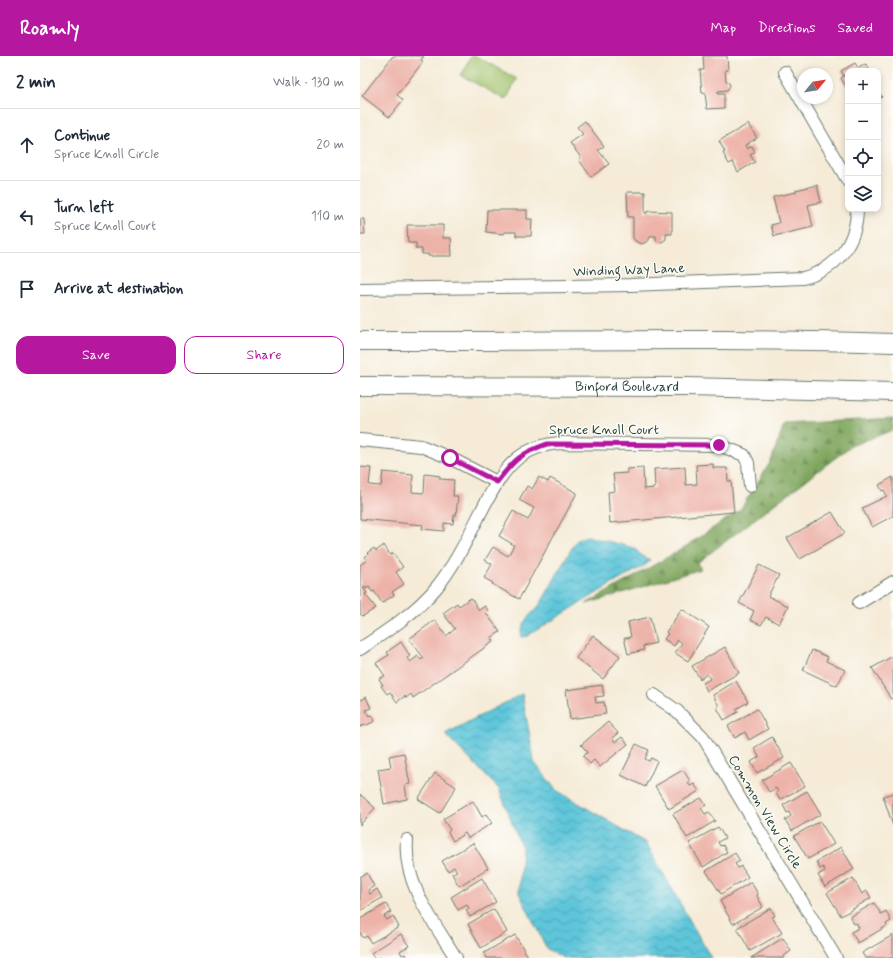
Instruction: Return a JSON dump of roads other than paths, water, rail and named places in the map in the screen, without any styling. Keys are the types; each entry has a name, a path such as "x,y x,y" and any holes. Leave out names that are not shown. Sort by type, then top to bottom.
{"main road":[{"path":"360,341 500,342 687,339 893,343"},
{"name":"Binford Boulevard","path":"360,386 688,387 893,392"}],"street":[{"path":"785,72 845,176"},
{"name":"Winding Way Lane","path":"360,289 630,285 803,278 823,271 842,254 854,229 857,212"},
{"path":"360,440 421,446 450,458 497,482"},
{"name":"Spruce Knoll Court","path":"360,649 407,616 435,589 451,566 497,482 518,458 532,449 547,444 719,445 744,455 748,463 750,486"},
{"path":"859,603 893,582"},
{"name":"Common View Circle","path":"654,695 677,711 703,737 836,958"},
{"path":"407,840 406,848 409,867 417,893 456,958"}],"water":[{"path":"587,536 634,548 641,555 650,560 647,564 527,636 521,637 526,620 539,606 578,539"},
{"path":"522,694 534,762 556,790 646,843 711,958 564,958 547,949 519,893 522,848 499,789 445,734"}]}
